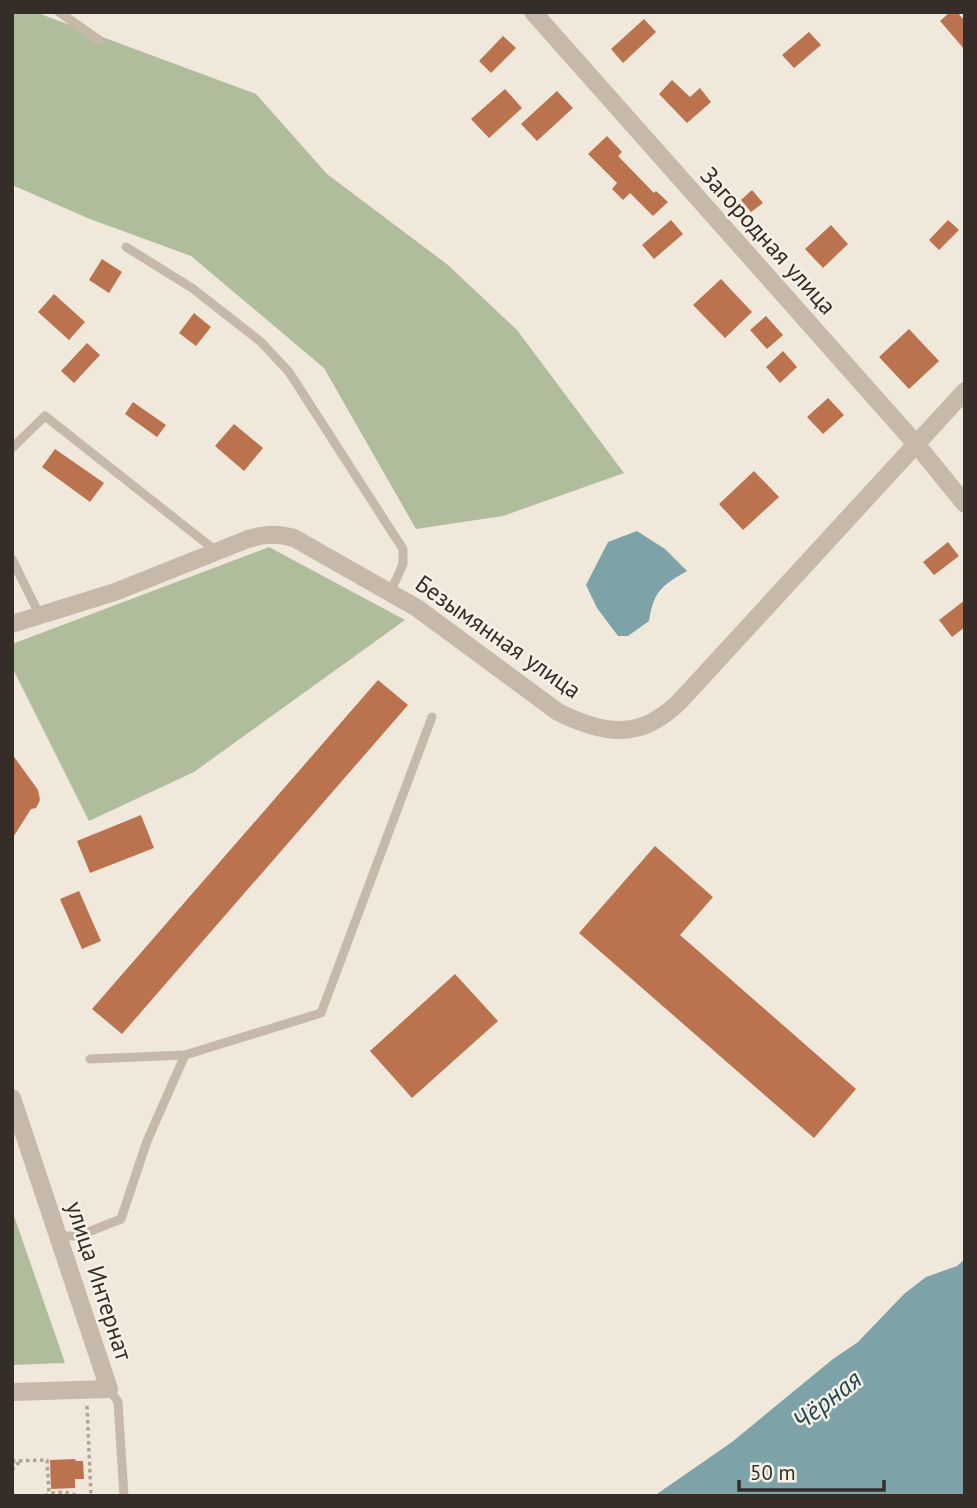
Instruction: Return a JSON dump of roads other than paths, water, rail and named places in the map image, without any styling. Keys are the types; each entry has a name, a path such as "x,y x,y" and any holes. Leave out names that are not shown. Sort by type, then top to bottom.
{"street":[{"name":"Загородная улица","path":"533,12 916,444 965,504"},
{"name":"Безымянная улица","path":"12,624 115,592 265,534 280,534 294,538 417,608 558,712 579,723 602,729 643,728 669,712 965,391"},
{"name":"улица Интернат","path":"12,1097 109,1389 12,1392"}],"lane":[{"path":"59,12 99,40"},
{"path":"126,247 192,288 261,342 289,372 403,549 403,564 390,593"},
{"path":"12,448 45,416 217,552"},
{"path":"12,559 40,616"},
{"path":"90,1059 185,1055 321,1013 432,717"},
{"path":"58,1236 78,1236 121,1219 147,1141 185,1055"},
{"path":"109,1389 118,1402 124,1496"}],"water":[{"path":"637,531 665,549 687,571 660,590 653,603 649,621 628,636 618,636 597,608 586,585 608,542"},
{"name":"Чёрная","path":"965,1259 965,1493 962,1496 654,1496 732,1442 833,1359 858,1342 904,1294 926,1277 957,1266"}]}
